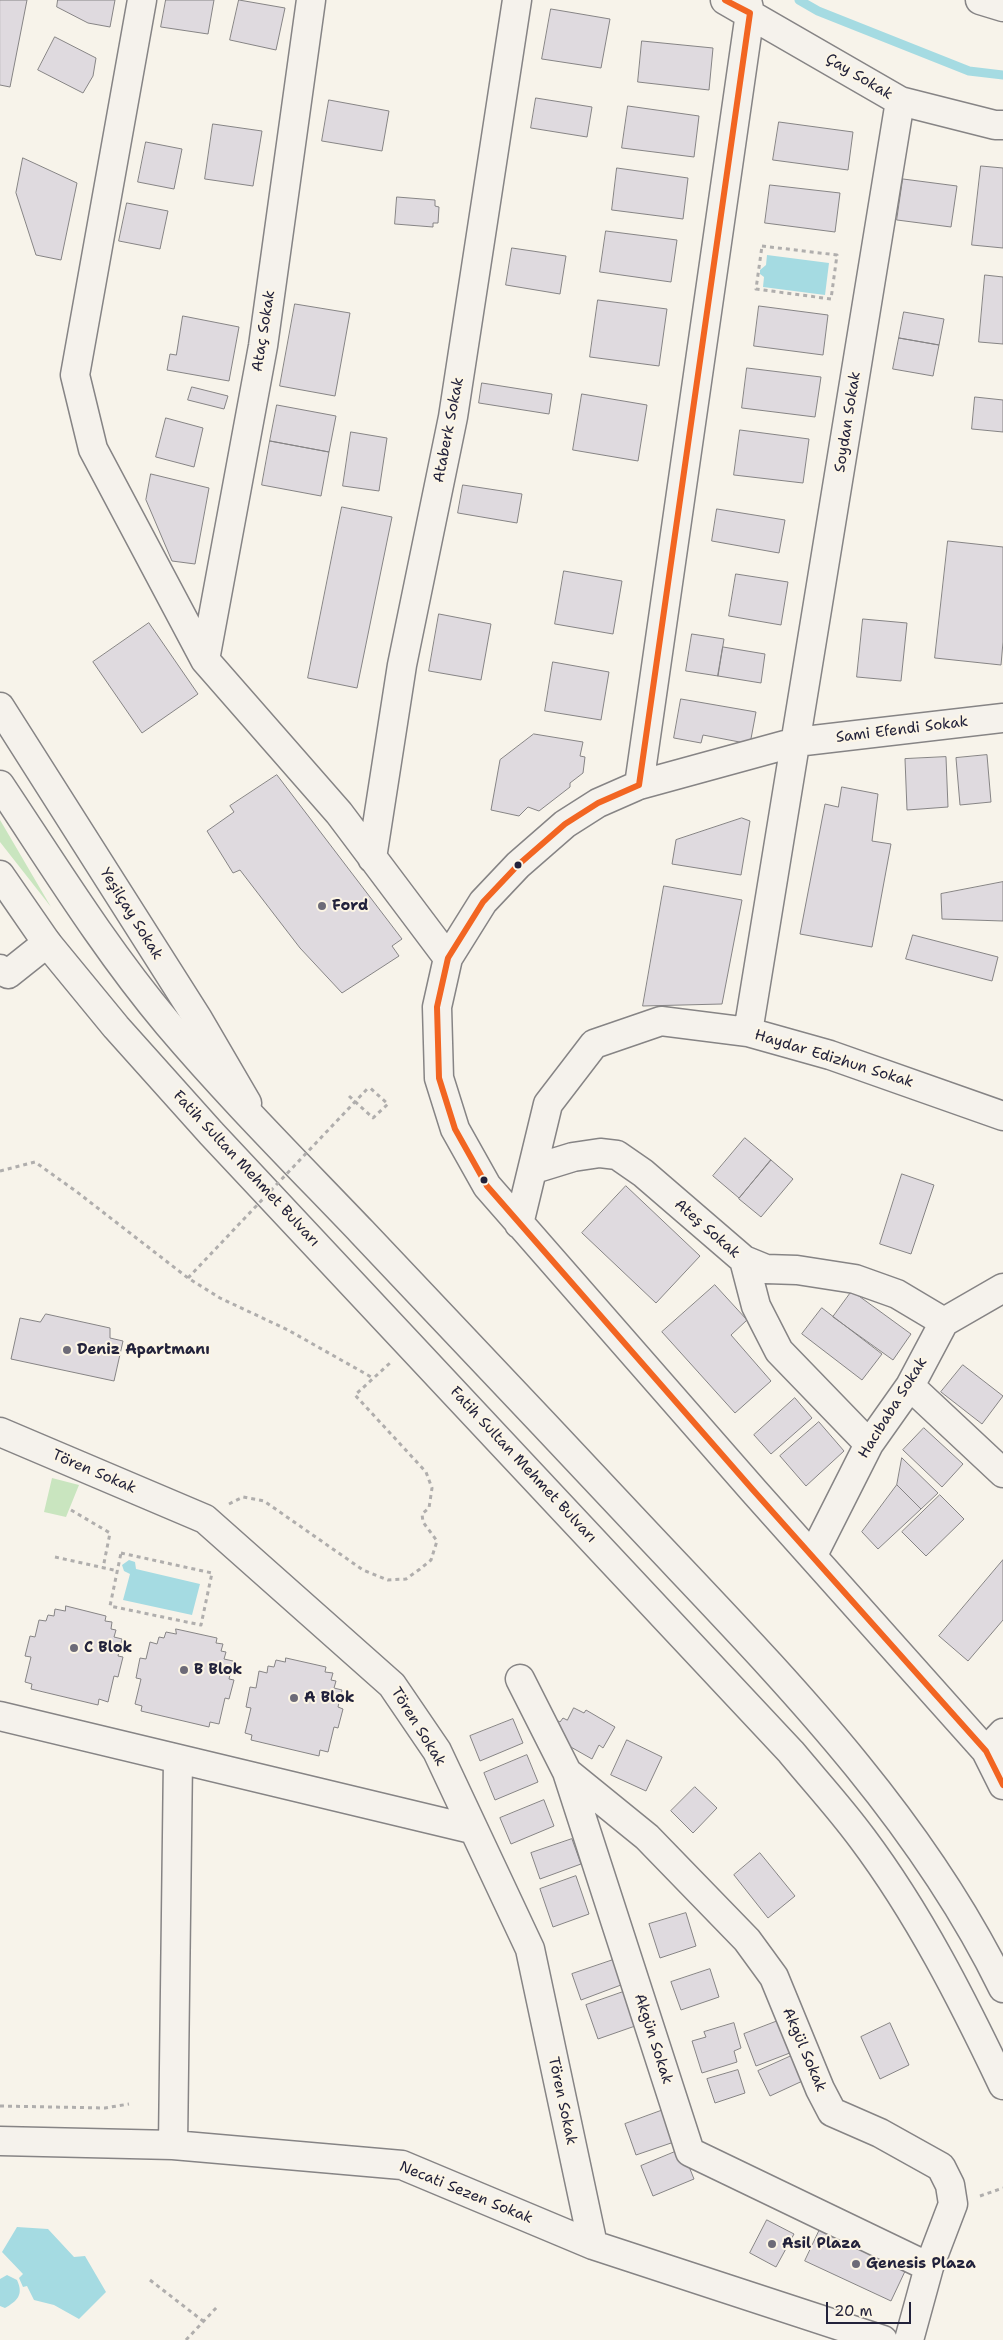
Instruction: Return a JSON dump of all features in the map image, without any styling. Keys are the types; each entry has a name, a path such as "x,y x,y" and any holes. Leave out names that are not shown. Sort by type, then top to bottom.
{"street":[{"path":"142,0 75,375 93,449 205,660 339,813 448,958"},
{"name":"Ataç Sokak","path":"205,660 263,346 311,0"},
{"name":"Ataberk Sokak","path":"372,858 402,665 453,417 517,0"},
{"name":"Çay Sokak","path":"725,0 748,6 900,101 994,125 1003,125"},
{"path":"980,0 1003,7"},
{"path":"639,785 748,6"},
{"name":"Soydan Sokak","path":"748,1032 900,101"},
{"name":"Yeşilçay Sokak","path":"0,707 198,1020 259,1124"},
{"name":"Sami Efendi Sokak","path":"1003,718 796,742 639,785 598,803 565,824 518,865 483,902 448,958 438,1007 439,1078 455,1129 487,1186 813,1555 995,1742 1003,1785"},
{"path":"0,785 106,945 168,1024 259,1124 811,1709 908,1830 982,1946 1003,1988"},
{"name":"Fatih Sultan Mehmet Bulvarı","path":"0,875 47,943 116,1027 204,1126 791,1752 862,1838 915,1917 965,2005 1003,2085"},
{"path":"3,974 47,943"},
{"name":"Haydar Edizhun Sokak","path":"519,1224 534,1169 548,1104 594,1044 661,1021 748,1032 830,1055 1003,1116"},
{"name":"Ateş Sokak","path":"534,1169 574,1157 600,1153 617,1155 643,1173 744,1260 766,1269 796,1270 855,1279 897,1294 944,1322"},
{"path":"744,1260 756,1306 779,1351 869,1444"},
{"path":"944,1322 1003,1288"},
{"name":"Hacıbaba Sokak","path":"813,1555 869,1444 910,1386 944,1322"},
{"path":"910,1386 1003,1473"},
{"name":"Tören Sokak","path":"0,1432 205,1519 392,1685 437,1751 471,1828 530,1950 593,2245"},
{"name":"Akgün Sokak","path":"520,1679 567,1772 690,2152 929,2267"},
{"path":"0,1716 471,1828"},
{"path":"173,2145 178,1759"},
{"name":"Akgül Sokak","path":"567,1772 647,1837 747,1940 774,1977 820,2089 832,2112 880,2132 941,2167 950,2185 953,2204 929,2267 909,2340"},
{"name":"Necati Sezen Sokak","path":"0,2141 173,2145 402,2165 593,2245 883,2340"}],"path":[{"path":"762,246 837,255 831,299 756,290 762,246"},
{"path":"188,1278 368,1087 388,1104 374,1118 349,1096"},
{"path":"0,1170 35,1162 188,1278 220,1298 288,1330 373,1378"},
{"path":"205,1519 243,1497 264,1501 363,1570 388,1580 406,1579 431,1560 437,1541 423,1522 422,1514 429,1508 432,1488 426,1472 355,1395 410,1344"},
{"path":"71,1510 110,1533 103,1568"},
{"path":"121,1553 212,1573 201,1625 110,1606 118,1571 121,1553"},
{"path":"55,1557 118,1571"},
{"path":"0,2106 105,2108 129,2104"},
{"path":"150,2280 203,2321"},
{"path":"186,2340 217,2308"}],"green space":[{"path":"0,820 3,825 51,907 0,842"},
{"path":"52,1478 79,1485 66,1517 44,1512"}],"water":[{"path":"767,255 829,263 825,295 763,287 764,277 760,274 760,270 766,265"},
{"path":"129,1560 135,1562 136,1569 200,1584 192,1615 123,1600 130,1574 124,1571 122,1565"},
{"path":"17,2227 48,2229 74,2257 85,2256 106,2292 79,2319 54,2305 34,2300 27,2286 23,2287 19,2278 23,2274 2,2252"},
{"path":"7,2275 17,2280 20,2290 16,2300 5,2308 0,2306 0,2279"}],"building":[{"path":"0,0 27,0 10,87 0,85"},
{"path":"58,0 115,0 110,27 88,23 57,7"},
{"path":"166,0 214,0 208,34 161,27"},
{"path":"239,0 285,8 276,50 230,40"},
{"path":"551,9 610,19 601,68 542,59"},
{"path":"55,37 96,58 93,76 83,93 38,70"},
{"path":"642,41 713,48 709,90 638,82"},
{"path":"536,98 592,107 587,137 531,128"},
{"path":"329,100 389,111 382,151 322,141"},
{"path":"628,106 699,116 694,157 622,148"},
{"path":"779,122 853,132 848,170 773,160"},
{"path":"213,124 262,131 253,186 205,179"},
{"path":"146,142 182,149 174,189 138,182"},
{"path":"23,158 77,183 61,260 36,255 16,193"},
{"path":"981,166 1003,168 1003,248 972,245"},
{"path":"617,168 688,178 683,219 612,210"},
{"path":"903,179 957,186 951,227 897,220"},
{"path":"770,185 840,193 835,232 765,223"},
{"path":"397,197 435,200 435,206 439,207 438,223 433,223 433,227 395,224"},
{"path":"127,203 168,211 160,249 119,241"},
{"path":"606,231 677,240 671,282 600,272"},
{"path":"512,248 566,256 560,294 506,285"},
{"path":"985,275 1003,277 1003,344 979,342"},
{"path":"598,300 667,309 659,366 590,357"},
{"path":"295,304 350,313 335,396 280,386"},
{"path":"759,306 828,315 823,355 754,346"},
{"path":"904,312 944,319 939,345 899,338"},
{"path":"183,316 239,327 229,381 167,370 170,354 176,355"},
{"path":"899,338 939,345 933,376 893,369"},
{"path":"747,368 821,377 815,417 742,408"},
{"path":"482,383 552,394 549,414 479,403"},
{"path":"192,387 228,396 224,409 188,400"},
{"path":"582,394 647,405 638,461 573,450"},
{"path":"975,397 1003,400 1003,432 972,429"},
{"path":"277,405 336,416 329,452 270,441"},
{"path":"166,418 203,428 194,467 156,457"},
{"path":"740,430 809,439 803,483 734,475"},
{"path":"351,432 387,438 379,491 343,486"},
{"path":"270,441 329,452 321,496 262,485"},
{"path":"151,474 209,488 195,564 172,561 146,500"},
{"path":"463,485 522,494 517,523 458,513"},
{"path":"342,507 392,517 357,688 308,678"},
{"path":"717,509 785,520 779,553 712,541"},
{"path":"948,541 1003,547 1003,642 1001,665 935,658"},
{"path":"564,571 622,581 613,634 555,624"},
{"path":"736,574 788,582 781,625 729,616"},
{"path":"439,614 491,624 481,680 429,671"},
{"path":"863,619 907,623 901,681 857,677"},
{"path":"149,623 198,694 142,733 93,662"},
{"path":"692,634 724,639 718,676 686,671"},
{"path":"723,647 765,654 761,683 718,676"},
{"path":"553,662 609,672 601,720 545,711"},
{"path":"681,699 756,712 750,744 703,735 701,743 674,738"},
{"path":"534,734 583,742 580,756 585,757 583,773 570,783 570,787 539,811 528,807 519,816 491,810 500,760"},
{"path":"987,755 991,802 960,805 956,758"},
{"path":"946,757 948,807 907,810 905,759"},
{"name":"Ford","path":"277,775 402,939 392,946 399,956 342,993 300,948 240,870 233,873 207,831 234,812 230,806"},
{"path":"842,787 878,794 872,841 891,844 872,947 800,934 825,804 838,807"},
{"path":"742,818 750,821 741,875 672,864 676,840"},
{"path":"1003,882 1003,921 942,919 941,894"},
{"path":"664,886 742,900 722,1004 643,1006"},
{"path":"913,935 998,957 992,981 906,959"},
{"path":"745,1138 771,1160 739,1198 713,1176"},
{"path":"771,1160 793,1179 761,1217 739,1199"},
{"path":"902,1174 934,1185 911,1254 880,1244"},
{"path":"626,1186 700,1256 656,1303 582,1233"},
{"path":"715,1285 747,1320 731,1335 771,1381 735,1413 662,1332"},
{"path":"852,1291 911,1334 893,1360 833,1317"},
{"path":"822,1308 882,1354 862,1380 802,1334"},
{"name":"Deniz Apartmanı","path":"46,1314 110,1328 110,1338 123,1341 114,1381 11,1359 20,1318 40,1322"},
{"path":"963,1365 1003,1396 982,1424 941,1392"},
{"path":"795,1398 812,1418 771,1454 754,1435"},
{"path":"819,1422 844,1451 806,1486 780,1456"},
{"path":"924,1428 963,1464 942,1487 903,1450"},
{"path":"902,1458 938,1493 921,1509 897,1485"},
{"path":"897,1485 921,1509 878,1549 862,1532"},
{"path":"940,1495 964,1519 926,1556 902,1532"},
{"path":"1003,1560 1003,1620 968,1661 939,1636"},
{"name":"C Blok","path":"66,1606 106,1616 105,1621 112,1622 111,1629 116,1630 114,1637 122,1639 118,1656 123,1657 118,1677 114,1676 108,1702 99,1699 98,1705 31,1689 32,1684 25,1682 31,1657 25,1656 30,1636 35,1637 39,1620 46,1621 48,1615 54,1616 55,1609 65,1611"},
{"name":"B Blok","path":"176,1629 217,1638 216,1643 223,1644 221,1651 226,1652 224,1659 233,1661 229,1679 234,1680 229,1699 225,1698 219,1724 210,1722 209,1727 141,1711 142,1706 135,1704 141,1679 136,1678 140,1658 146,1659 150,1642 157,1644 159,1637 164,1638 166,1632 176,1634"},
{"name":"A Blok","path":"286,1658 326,1667 325,1672 333,1673 331,1680 336,1681 334,1688 342,1690 338,1707 343,1709 338,1728 334,1727 328,1752 320,1750 319,1756 251,1740 252,1735 245,1733 251,1708 246,1707 250,1687 256,1688 259,1671 267,1673 268,1666 274,1667 276,1660 285,1662"},
{"path":"574,1708 584,1713 586,1710 615,1727 603,1748 599,1745 592,1759 562,1742 565,1735 549,1726 553,1718 560,1722 563,1718 567,1720"},
{"path":"513,1719 523,1743 480,1761 470,1736"},
{"path":"627,1740 662,1757 646,1791 611,1775"},
{"path":"527,1755 538,1782 495,1800 484,1773"},
{"path":"695,1787 717,1808 693,1833 671,1811"},
{"path":"544,1800 554,1826 511,1844 500,1818"},
{"path":"572,1839 581,1864 540,1879 531,1853"},
{"path":"760,1853 795,1896 768,1918 734,1875"},
{"path":"576,1876 589,1914 553,1927 540,1889"},
{"path":"686,1913 696,1946 660,1958 649,1924"},
{"path":"613,1960 621,1985 581,2000 572,1974"},
{"path":"710,1969 719,1997 681,2010 671,1982"},
{"path":"626,1991 638,2025 598,2039 586,2005"},
{"path":"783,2019 795,2051 756,2066 744,2034"},
{"path":"734,2023 741,2048 734,2051 737,2062 702,2073 692,2041 706,2037 704,2032"},
{"path":"890,2023 909,2065 880,2079 861,2037"},
{"path":"798,2053 809,2078 770,2096 758,2071"},
{"path":"738,2070 745,2093 715,2103 707,2079"},
{"path":"666,2109 677,2141 636,2155 625,2124"},
{"path":"682,2149 694,2179 653,2196 641,2166"},
{"name":"Asil Plaza","path":"767,2220 794,2234 776,2267 750,2253"},
{"name":"Genesis Plaza","path":"821,2227 907,2267 891,2301 805,2261"}],"waterway":[{"path":"799,0 818,11 969,71 1003,75"}],"transit line":[{"path":"725,0 750,13 639,785 598,803 565,824 518,865 483,902 448,958 437,1007 439,1078 455,1129 487,1186 753,1490 986,1751 1003,1785"}],"place":[{"name":"Ford","path":"322,906"},
{"name":"Deniz Apartmanı","path":"67,1350"},
{"name":"C Blok","path":"74,1648"},
{"name":"B Blok","path":"184,1670"},
{"name":"A Blok","path":"294,1698"},
{"name":"Asil Plaza","path":"772,2244"},
{"name":"Genesis Plaza","path":"856,2264"}]}
